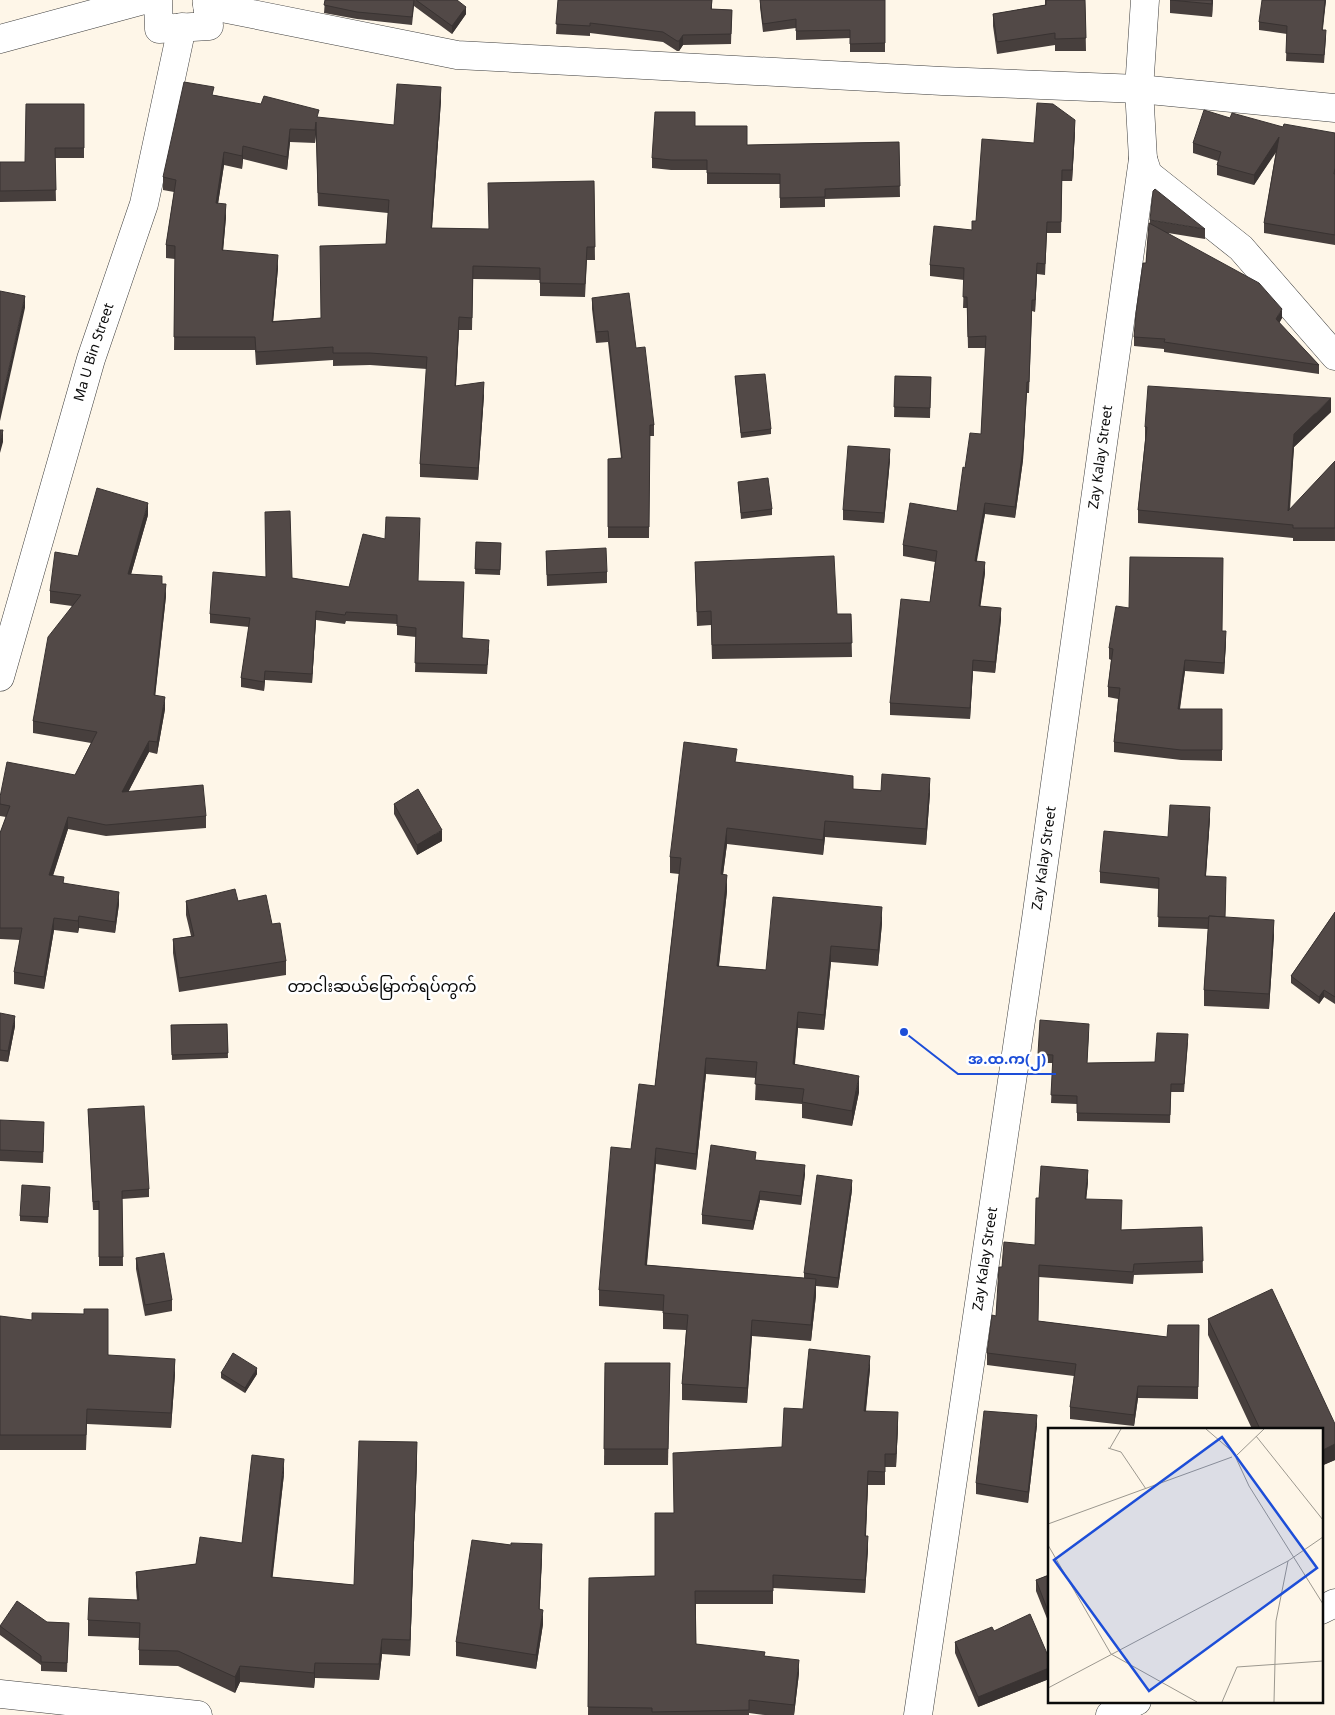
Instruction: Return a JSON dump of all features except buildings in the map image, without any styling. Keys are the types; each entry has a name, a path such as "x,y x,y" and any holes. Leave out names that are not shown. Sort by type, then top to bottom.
{"street":[{"path":"0,39 144,0"},
{"path":"158,0 160,29 209,26 207,2 457,55 942,81 1140,89 1335,108"},
{"name":"Zay Kalay Street","path":"918,1715 1036,919 1143,159 1140,89 1144,0"},
{"name":"Ma U Bin Street","path":"0,678 91,359 144,204 182,27"},
{"path":"1143,159 1148,174 1241,248 1335,356"},
{"path":"1322,1610 1335,1603"},
{"path":"0,1694 198,1715"},
{"path":"1110,1715 1135,1702"}],"place":[{"name":"အ.ထ.က(၂)","path":"904,1032"}],"district":[{"name":"တာငါးဆယ်မြောက်ရပ်ကွက်","path":"382,988"}]}
